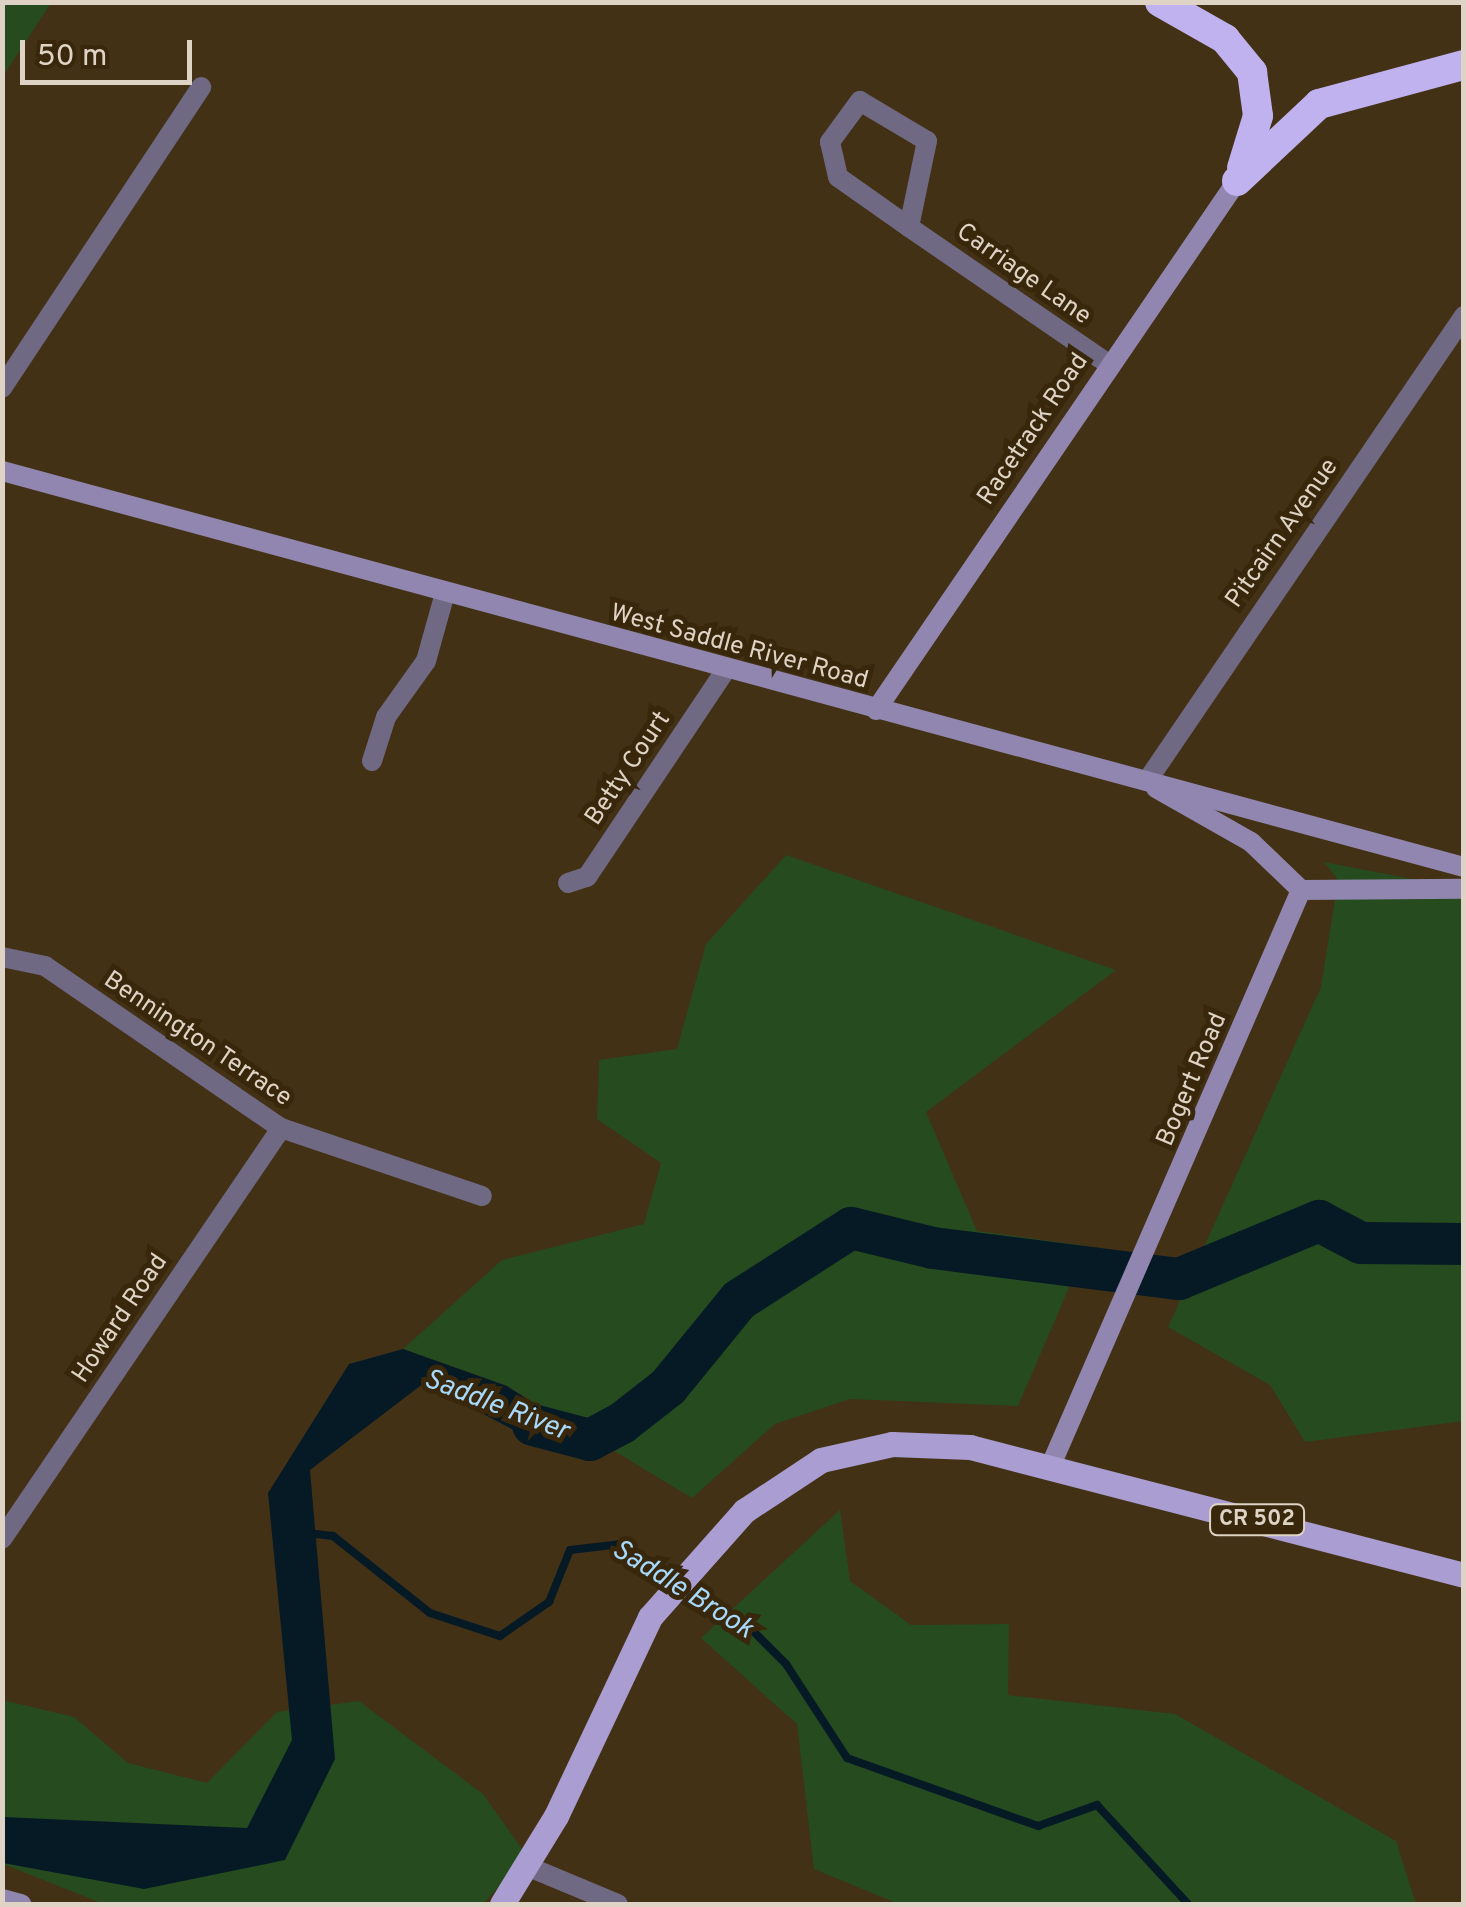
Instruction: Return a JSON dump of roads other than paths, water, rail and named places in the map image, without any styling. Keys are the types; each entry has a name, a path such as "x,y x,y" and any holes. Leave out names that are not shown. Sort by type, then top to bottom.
{"highway":[{"path":"1160,2 1225,39 1252,72 1258,116 1237,180"},
{"path":"1237,180 1318,104 1464,65"}],"main road":[{"name":"CR 502","path":"502,1904 529,1866 616,1675 663,1600 771,1488 842,1453 942,1444 1051,1464 1464,1576"}],"street":[{"path":"2,388 201,88"},
{"name":"Carriage Lane","path":"909,226 927,141 878,103 860,101 827,161 909,226 1108,364"},
{"name":"Racetrack Road","path":"876,710 1108,364 1237,180"},
{"name":"Pitcairn Avenue","path":"1146,781 1464,316"},
{"name":"West Saddle River Road","path":"2,471 724,672 1464,867"},
{"path":"372,760 386,718 426,662 445,593"},
{"name":"Betty Court","path":"568,883 587,877 724,672"},
{"path":"1146,781 1251,842 1302,890 1464,889"},
{"name":"Bogert Road","path":"1051,1464 1302,890"},
{"name":"Bennington Terrace","path":"2,957 45,966 282,1128 482,1196"},
{"name":"Howard Road","path":"2,1538 282,1128"},
{"path":"529,1866 618,1904"},
{"path":"2,1899 21,1904"}],"water":[{"path":"403,1349 507,1386 590,1440 550,1449 424,1383 310,1470 335,1759 285,1860 144,1889 3,1863 3,1817 247,1828 292,1740 268,1493 349,1364"}],"waterway":[{"name":"Saddle River","path":"533,1425 590,1440 622,1423 668,1387 739,1300 851,1228 933,1248 1179,1279 1319,1221 1361,1243 1464,1244"},
{"name":"Saddle Brook","path":"316,1534 333,1536 430,1613 500,1636 549,1602 570,1550 622,1544 747,1625 786,1664 847,1758 1038,1826 1097,1805 1188,1904"}]}
